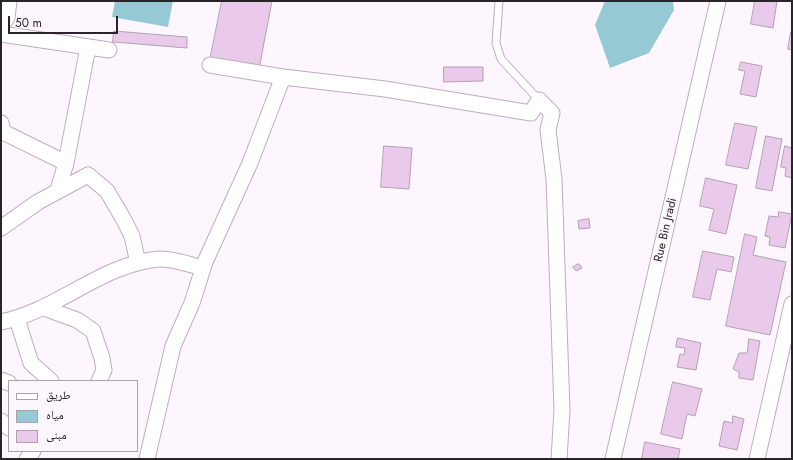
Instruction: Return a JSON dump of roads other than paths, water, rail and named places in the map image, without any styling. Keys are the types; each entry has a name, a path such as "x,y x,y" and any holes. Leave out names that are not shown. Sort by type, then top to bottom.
{"street":[{"path":"1,26 7,18 9,1"},
{"name":"Rue Bin Jradi","path":"613,459 718,1"},
{"path":"1,34 109,50"},
{"path":"58,190 66,163 88,47"},
{"path":"210,65 283,77 385,89 531,113 539,100 552,113 548,130 554,179 562,410 559,459"},
{"path":"147,459 173,346 192,303 203,268 250,163 283,77"},
{"path":"1,123 3,132 66,163"},
{"path":"1,228 38,202 88,175 107,191 132,236 138,263"},
{"path":"1,322 17,319 44,308 130,264 160,259 203,268"},
{"path":"757,459 789,332 792,304"},
{"path":"44,308 77,320 93,331 102,358 104,370 99,380"},
{"path":"17,319 31,363 50,380"}],"lane":[{"path":"499,1 496,43 501,59 539,100"}],"water":[{"path":"115,1 173,1 168,27 112,17"},
{"path":"605,1 673,1 674,10 649,53 610,68 595,25"}]}
